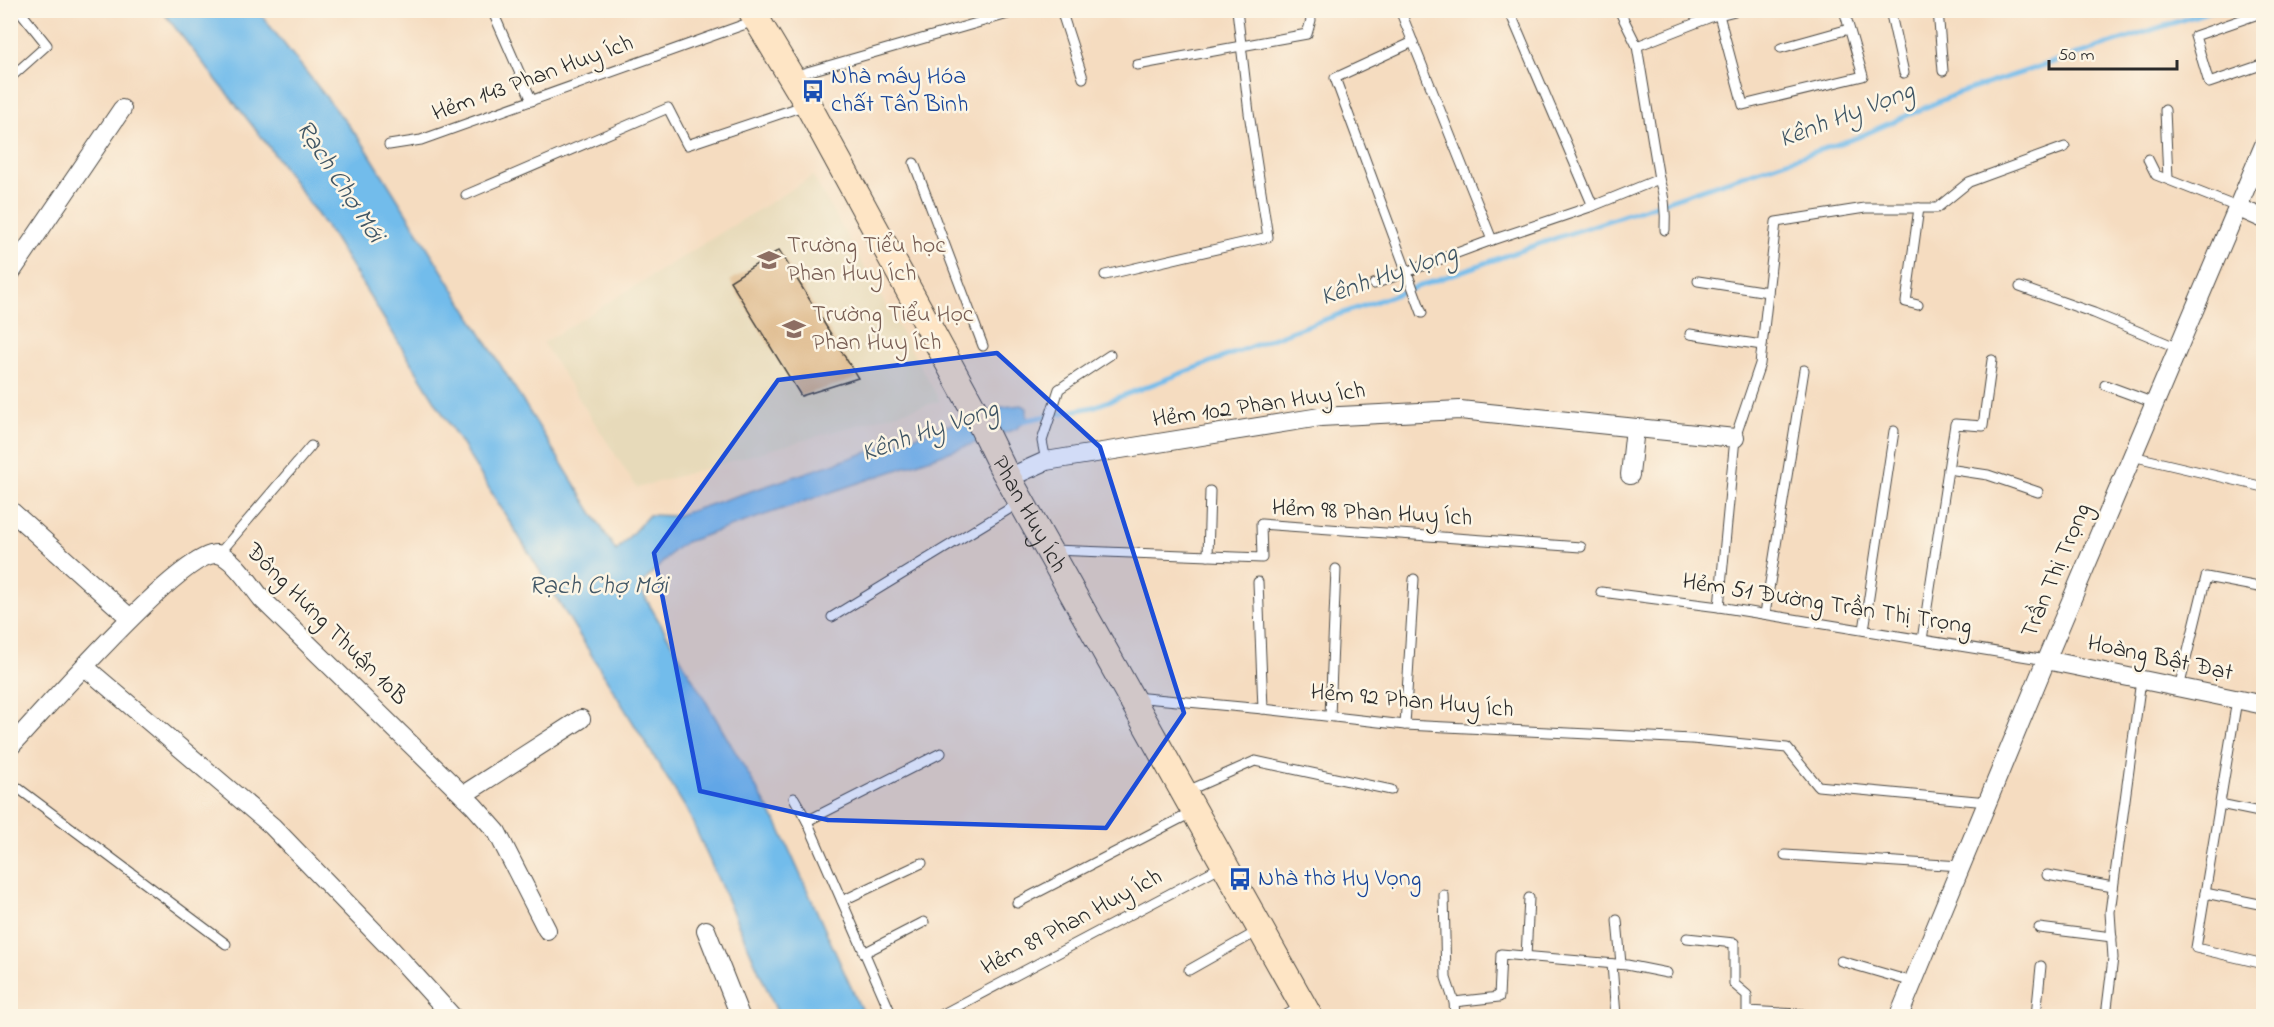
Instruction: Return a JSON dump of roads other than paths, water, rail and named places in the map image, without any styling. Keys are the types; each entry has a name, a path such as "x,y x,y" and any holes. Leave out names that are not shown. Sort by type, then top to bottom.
{"main road":[{"name":"Phan Huy Ích","path":"754,15 808,105 974,410 1047,550 1260,930 1299,1013"}],"street":[{"path":"10,274 122,109"},
{"name":"Trần Thị Trọng","path":"1899,1017 2154,403 2237,207 2262,154"},
{"path":"2237,207 2264,219"},
{"name":"Hẻm 102 Phan Huy Ích","path":"1005,472 1046,461 1320,417 1460,410 1735,438"},
{"path":"1630,475 1635,428"},
{"path":"10,510 130,618"},
{"name":"Đông Hưng Thuận 10B","path":"10,747 130,618 188,567 206,555 219,554 232,562 262,599 463,795 497,832 548,930"},
{"name":"Hoàng Bật Đạt","path":"2046,660 2264,705"},
{"path":"85,667 272,826 391,949 452,1017"},
{"path":"463,795 581,719"},
{"path":"706,930 740,1017"}],"lane":[{"path":"10,78 47,45 19,10"},
{"path":"492,10 532,101"},
{"path":"791,76 1022,10"},
{"path":"1061,10 1083,78"},
{"path":"1105,275 1268,237 1249,113 1237,10"},
{"path":"1137,65 1307,34 1311,20 1309,10"},
{"path":"1400,10 1492,240"},
{"path":"1509,10 1593,206"},
{"path":"1619,10 1637,46 1659,180 1663,190 1666,211 1665,230"},
{"path":"1637,46 1713,14 1738,10"},
{"path":"1713,14 1743,105 1863,76 1844,10"},
{"path":"1890,10 1904,73"},
{"path":"1938,10 1943,71"},
{"path":"2264,21 2261,13 2195,36 2209,83 2264,64"},
{"name":"Hẻm 143 Phan Huy Ích","path":"389,145 421,140 532,101 754,15"},
{"path":"1781,48 1850,29"},
{"path":"1413,42 1335,78 1422,313"},
{"path":"466,195 668,108 687,145 808,105"},
{"path":"2165,110 2168,179"},
{"path":"1719,607 1735,438 1760,364 1776,222 1865,208 1937,208 1969,182 2065,147"},
{"path":"2148,159 2156,175 2237,207"},
{"path":"914,163 982,346"},
{"path":"1374,284 1659,180"},
{"path":"1918,304 1906,302 1919,208"},
{"path":"1698,281 1768,292"},
{"path":"2020,287 2094,313 2178,348"},
{"path":"1690,334 1762,345"},
{"path":"1046,461 1042,441 1059,389 1110,356"},
{"path":"1922,640 1955,424 1983,426 1992,360"},
{"path":"1765,614 1804,370"},
{"path":"2104,385 2154,403"},
{"path":"1864,630 1894,431"},
{"path":"219,554 311,446"},
{"path":"2132,456 2264,487"},
{"path":"1948,469 1988,475 2038,492"},
{"path":"1208,556 1210,491"},
{"path":"832,616 1021,502"},
{"name":"Hẻm 98 Phan Huy Ích","path":"1047,550 1262,558 1261,524 1581,547"},
{"path":"1330,716 1336,569"},
{"path":"2179,688 2206,577 2264,588"},
{"path":"1405,725 1414,579"},
{"path":"1258,582 1263,709"},
{"name":"Hẻm 51 Đường Trần Thị Trọng","path":"1601,592 1765,614 2046,660"},
{"path":"2106,1017 2113,958 2110,912 2141,680"},
{"name":"Hẻm 92 Phan Huy Ích","path":"1129,697 1405,725 1692,739 1787,748 1818,786 1987,802"},
{"path":"2237,700 2196,948 2264,964"},
{"path":"807,821 941,753"},
{"path":"1017,903 1188,802 1206,781 1255,761 1391,790"},
{"path":"10,782 226,944"},
{"path":"794,798 807,821 892,1017"},
{"path":"2220,804 2264,813"},
{"path":"1785,855 1961,866"},
{"path":"842,901 922,863"},
{"name":"Hẻm 89 Phan Huy Ích","path":"939,1017 1224,865"},
{"path":"2047,876 2113,887"},
{"path":"2205,893 2264,905"},
{"path":"1444,895 1446,978 1454,1002 1455,1017"},
{"path":"1526,957 1529,898"},
{"path":"1616,1017 1617,920"},
{"path":"864,953 924,922"},
{"path":"2039,928 2112,937"},
{"path":"1189,970 1260,930"},
{"path":"1687,938 1734,943 1734,984 1747,995 1747,1011 1832,1017"},
{"path":"1454,1002 1499,997 1501,954 1616,964 1667,973"},
{"path":"1841,961 1913,982"},
{"path":"2036,1017 2042,966"}],"water":[{"name":"Rạch Chợ Mới","path":"162,11 258,11 364,145 616,551 649,515 676,516 1003,407 1022,405 1027,408 1027,419 1016,429 686,542 674,550 639,587 778,825 864,1016 779,1016 688,812 332,235 267,144"}],"waterway":[{"name":"Kênh Hy Vọng","path":"1022,421 1093,407 1295,330 1556,238 1856,138 1956,94 2213,10"}],"place":[{"name":"Nhà máy Hóa chất Tân Bình","path":"813,91"},
{"name":"Trường Tiểu học Phan Huy Ích","path":"769,260"},
{"name":"Trường Tiểu Học Phan Huy Ích","path":"794,329"},
{"name":"Nhà thờ Hy Vọng","path":"1240,879"}]}
